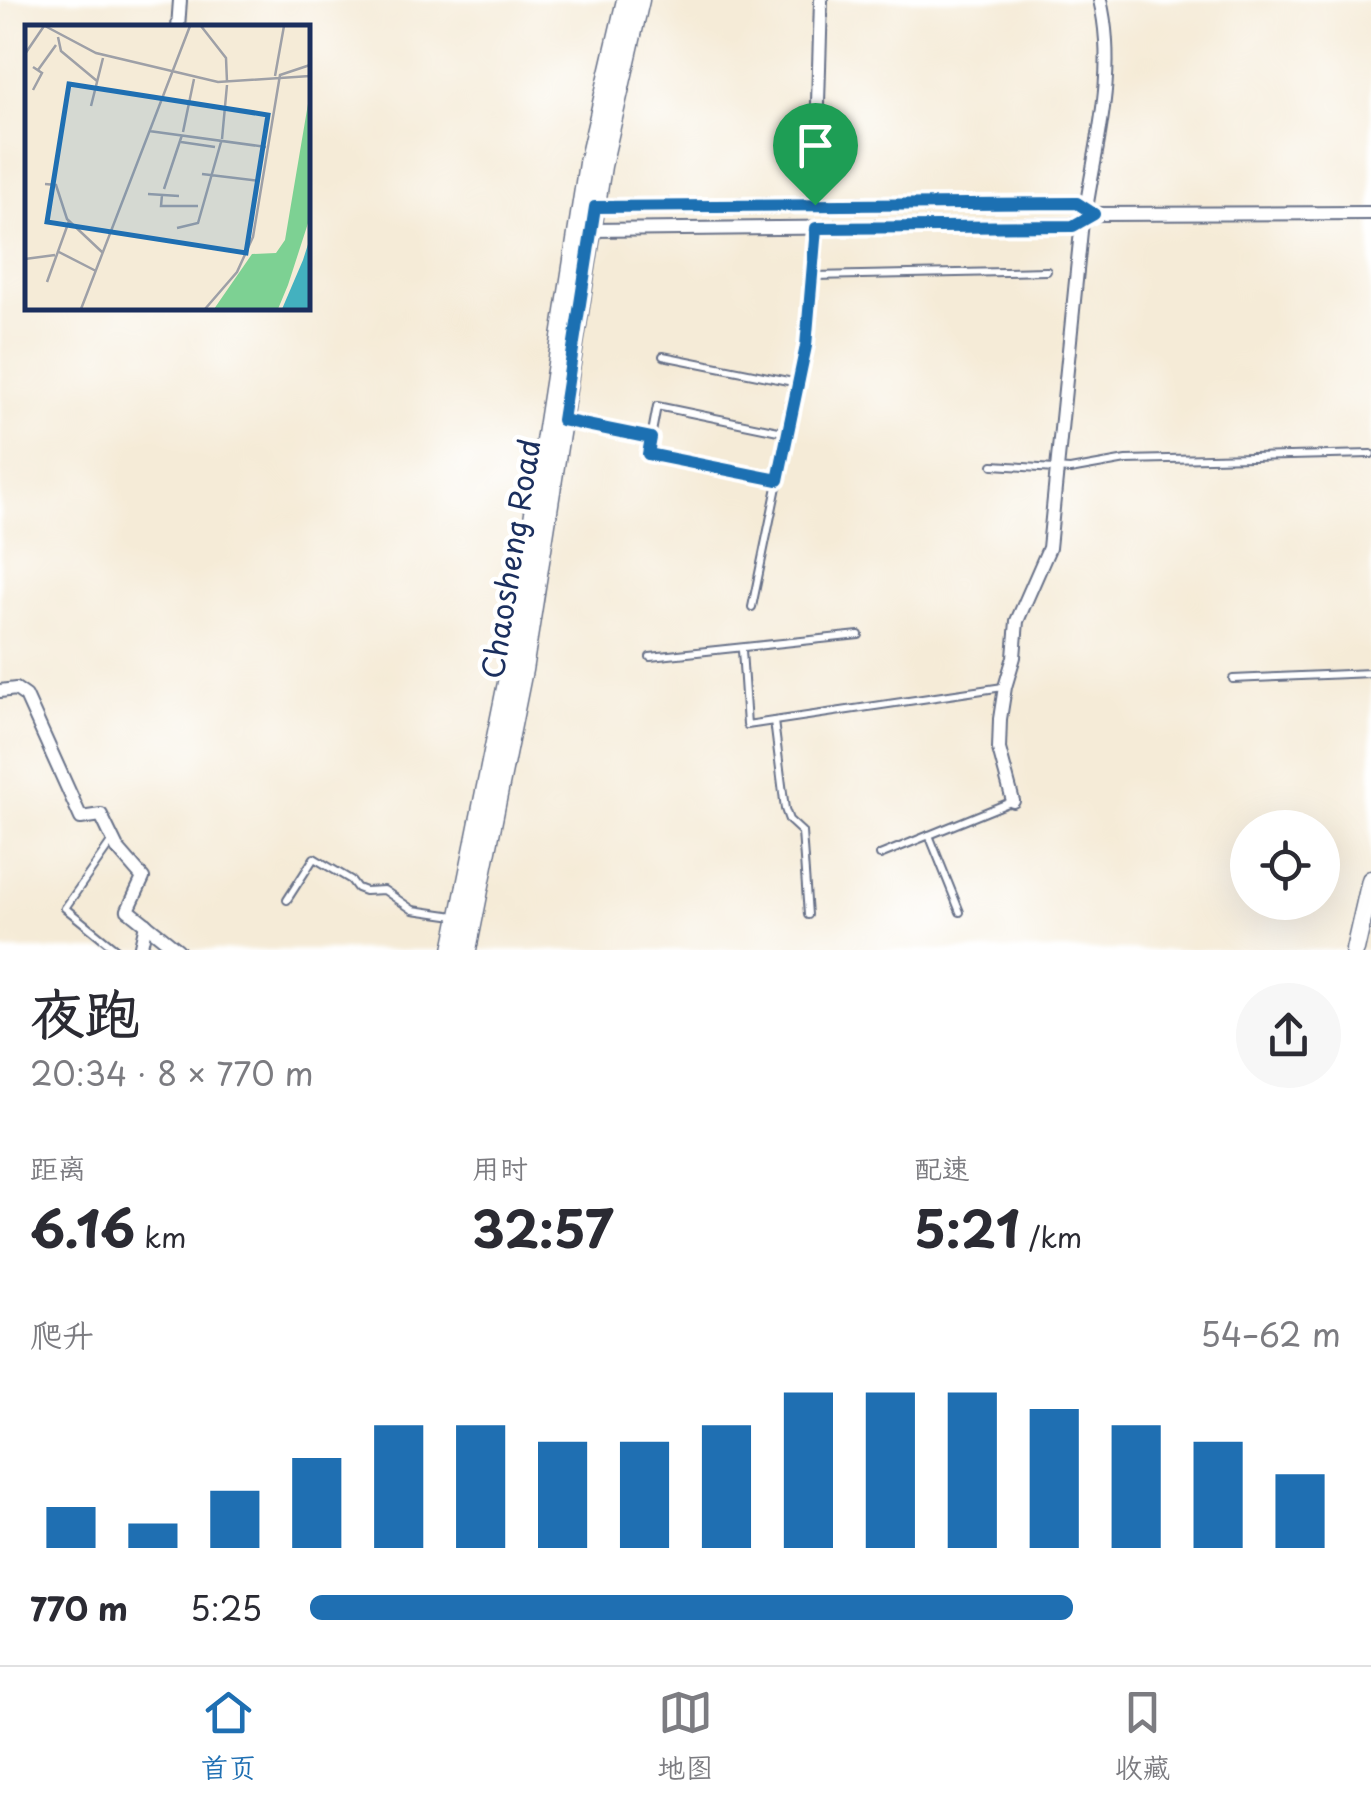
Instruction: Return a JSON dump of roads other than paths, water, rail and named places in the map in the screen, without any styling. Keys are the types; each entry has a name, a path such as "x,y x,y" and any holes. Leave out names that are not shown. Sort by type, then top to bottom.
{"main road":[{"name":"Chaosheng Road","path":"453,950 510,668 588,163 626,0"},
{"name":"Chaosheng Road","path":"466,950 523,670 590,230 640,0"},
{"path":"1355,950 1371,880"}],"street":[{"path":"178,25 180,0"},
{"path":"815,205 822,0"},
{"path":"1013,801 999,749 1005,687 1014,657 1017,621 1049,548 1087,215 1108,81 1107,40 1100,0"},
{"path":"595,207 1077,203 1087,215"},
{"path":"590,230 1073,226 1087,215 1371,213"},
{"path":"0,690 16,689 26,696 82,818 101,815 113,840 143,878 128,910 178,950"},
{"path":"140,950 146,924"}],"lane":[{"path":"752,607 798,383 816,228"},
{"path":"813,276 1047,271"},
{"path":"663,356 798,383"},
{"path":"778,480 648,454 651,438 658,406 788,433"},
{"path":"562,420 651,438"},
{"path":"993,464 1070,470 1126,460 1371,454"},
{"path":"650,657 858,636"},
{"path":"742,650 747,725 1005,687"},
{"path":"1233,678 1371,673"},
{"path":"774,721 785,809 802,832 808,916"},
{"path":"880,855 1013,801"},
{"path":"929,835 960,912"},
{"path":"113,840 65,908 117,950"},
{"path":"287,900 314,858 365,891 384,890 413,910 459,916"}]}
